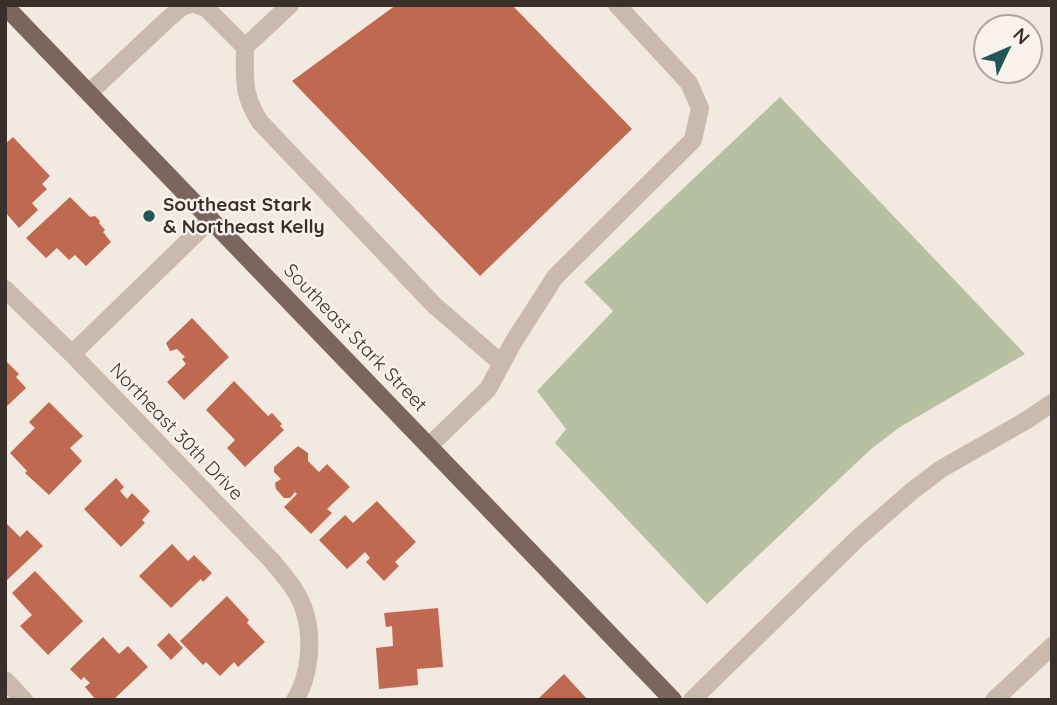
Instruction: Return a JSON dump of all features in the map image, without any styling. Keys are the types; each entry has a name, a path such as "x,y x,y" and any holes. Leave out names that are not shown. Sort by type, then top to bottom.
{"main road":[{"name":"Southeast Stark Street","path":"5,6 673,700"}],"street":[{"path":"89,93 169,18 188,5"},
{"path":"197,5 206,8 245,47 245,89 248,105 260,122 434,305 501,363"},
{"path":"245,47 290,5"},
{"path":"429,446 488,389 555,276 693,140 700,108 689,83 617,5"},
{"path":"72,354 211,219"},
{"name":"Northeast 30th Drive","path":"5,289 72,354 292,585 306,613 310,662 295,700"},
{"path":"692,700 858,538 912,491 941,469 1052,403"},
{"path":"994,700 1052,646"},
{"path":"5,680 24,700"}],"green space":[{"path":"780,97 1025,354 900,427 871,449 707,604 555,443 566,429 537,391 613,311 584,282"}],"building":[{"path":"396,5 512,5 632,129 480,276 292,81"},
{"path":"13,137 50,176 42,184 47,189 32,203 38,210 19,228 5,212 5,144"},
{"path":"70,197 90,217 95,216 100,221 105,230 103,232 111,242 86,266 75,255 69,260 57,248 46,258 26,238"},
{"path":"192,318 229,357 184,400 167,382 186,364 182,359 185,357 177,349 170,351 166,343"},
{"path":"5,360 19,374 16,377 26,388 5,408"},
{"path":"234,381 268,416 272,413 284,430 245,467 227,448 235,440 206,410"},
{"path":"49,402 83,436 70,448 82,461 49,495 25,473 27,471 10,453 35,428 29,422"},
{"path":"298,446 308,453 308,461 319,472 327,464 350,487 327,509 332,513 311,534 284,507 297,494 295,492 290,498 284,498 276,489 275,483 281,479 274,472 274,467"},
{"path":"116,478 124,487 120,491 127,499 132,493 150,511 142,520 145,523 121,547 84,509"},
{"path":"377,501 416,542 395,562 399,566 384,581 366,562 370,558 365,552 347,569 319,540 345,515 353,523"},
{"path":"5,522 20,537 27,530 43,546 5,582"},
{"path":"172,544 188,561 194,555 212,573 203,582 201,579 171,608 139,576"},
{"path":"35,571 83,621 48,655 20,626 32,615 12,593"},
{"path":"227,596 265,642 238,667 234,662 220,676 206,662 203,665 180,641"},
{"path":"438,608 443,667 417,669 418,685 379,689 376,648 393,646 392,626 386,627 384,613"},
{"path":"169,633 183,648 171,660 157,645"},
{"path":"103,637 119,654 128,646 148,667 113,700 96,700 85,687 90,683 84,677 81,680 70,669"},
{"path":"564,674 588,700 537,700"}],"place":[{"name":"Southeast Stark & Northeast Kelly","path":"149,216"}]}
